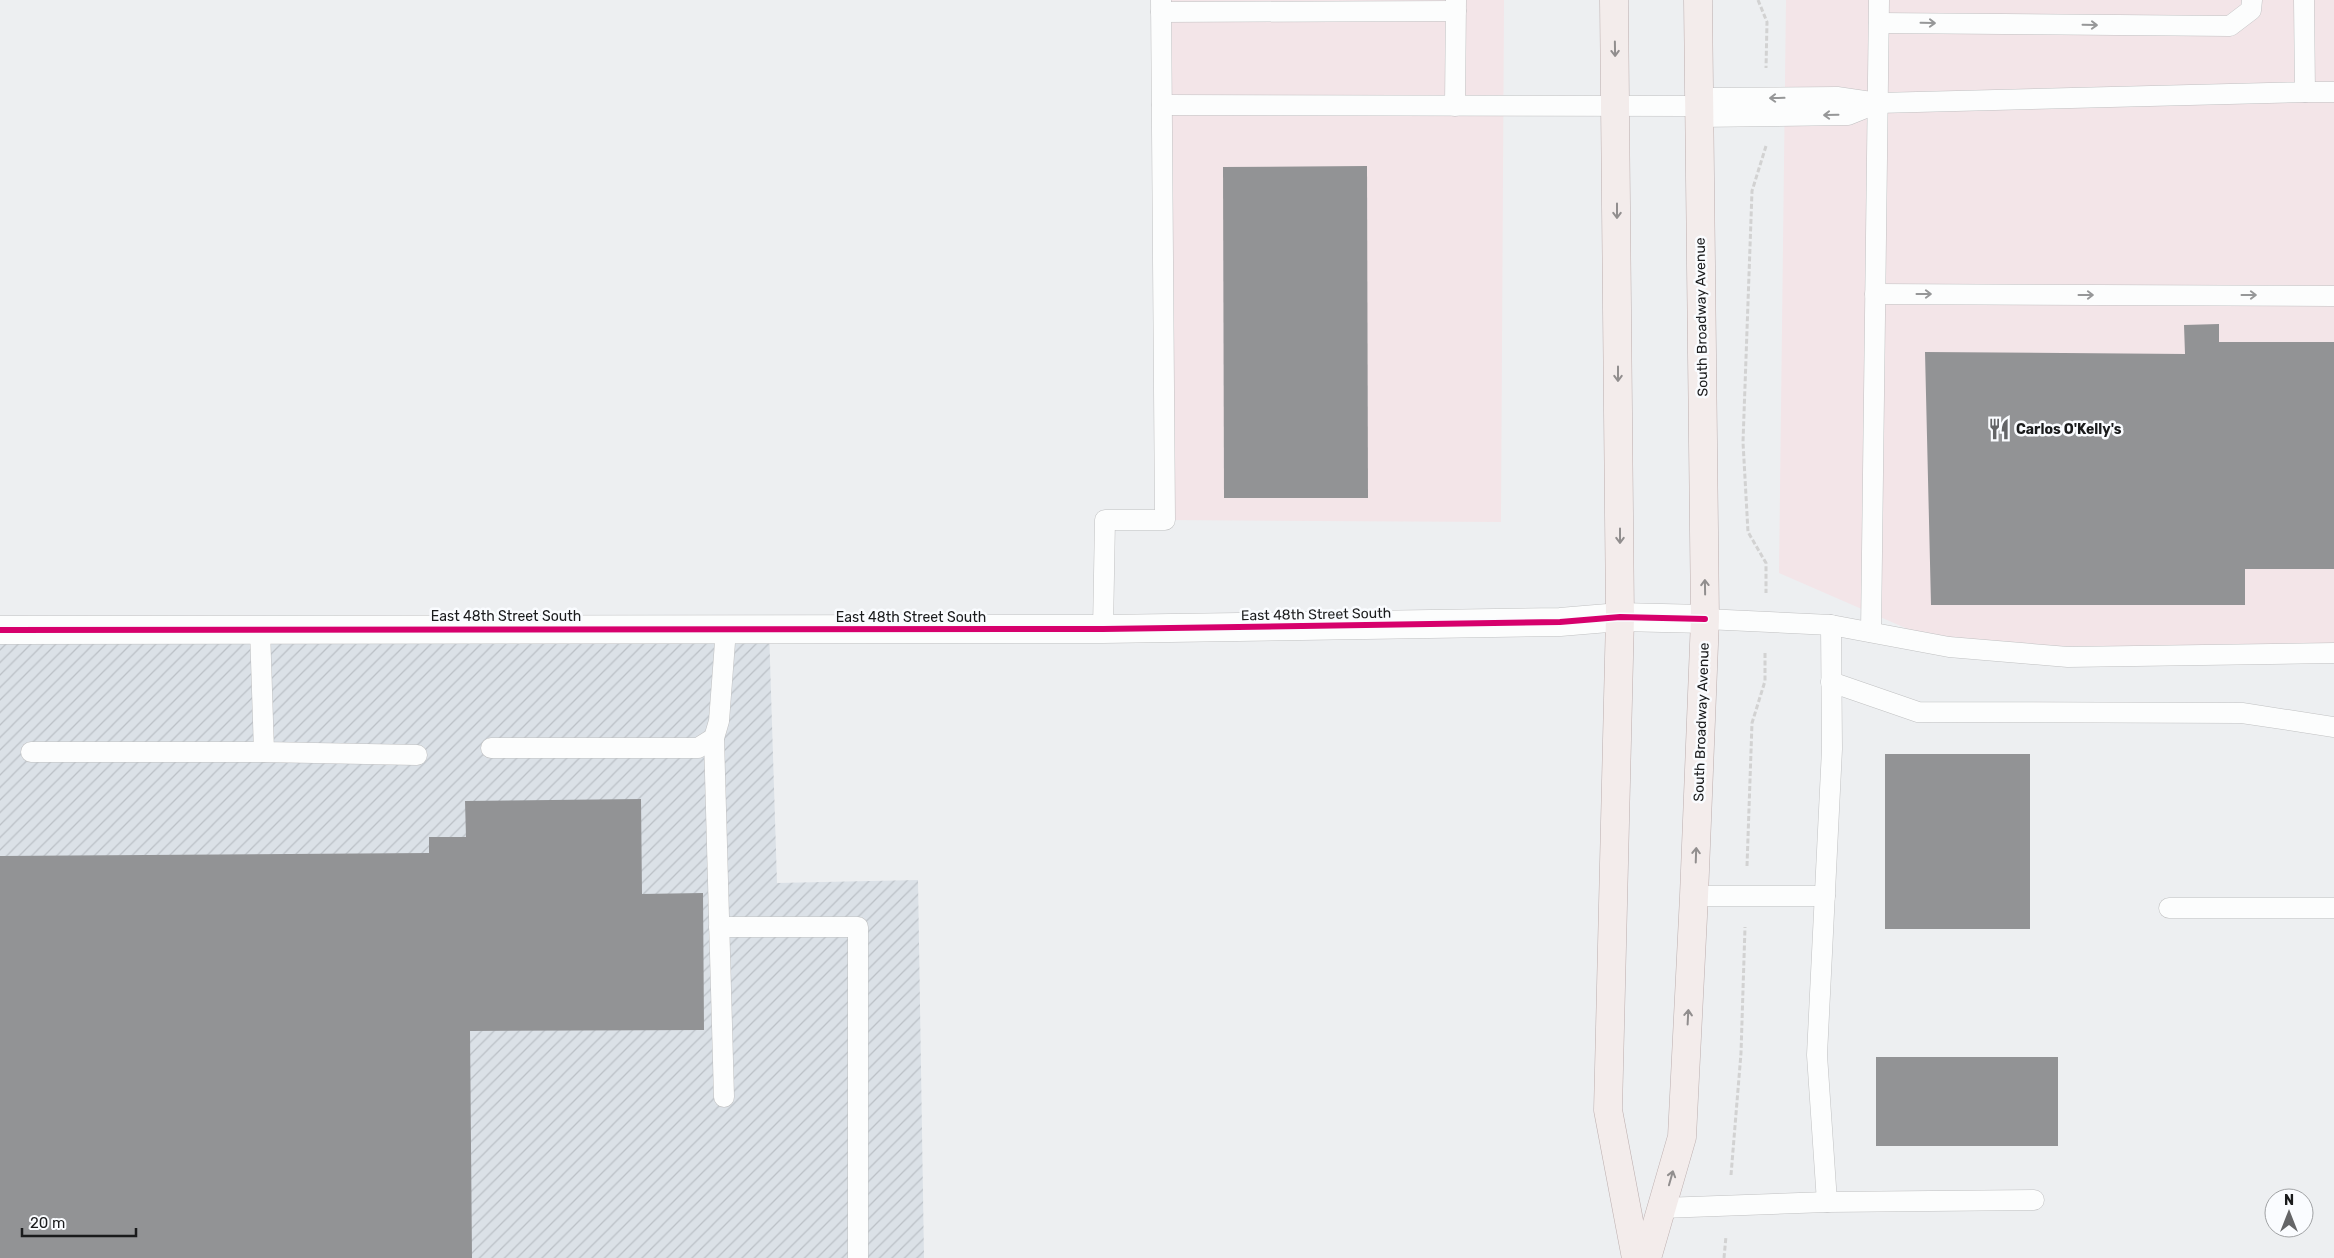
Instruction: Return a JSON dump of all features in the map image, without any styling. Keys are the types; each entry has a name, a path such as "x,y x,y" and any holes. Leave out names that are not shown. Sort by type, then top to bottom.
{"main road":[{"path":"1614,0 1620,617 1608,1110 1636,1258"},
{"name":"South Broadway Avenue","path":"1647,1258 1682,1137 1694,896 1705,619 1698,0"}],"street":[{"name":"East 48th Street South","path":"0,630 1103,629 1550,623 1620,617 1705,619"}],"lane":[{"path":"1871,632 1879,0"},
{"path":"1879,23 2230,26 2251,10 2252,0"},
{"path":"2304,0 2305,92"},
{"path":"1103,629 1105,520 1165,520 1161,6 1456,5 1455,106"},
{"path":"1162,105 1698,107 1848,114 1878,103 2334,92"},
{"path":"1875,294 2334,296"},
{"path":"1705,619 1831,625 1949,646 2068,657 2334,653"},
{"path":"1827,1202 1816,1055 1832,749 1831,625"},
{"path":"260,629 264,752"},
{"path":"724,1097 714,738 719,721 726,629"},
{"path":"1831,682 1918,712 2242,713 2334,727"},
{"path":"491,748 698,748 714,738"},
{"path":"31,752 264,752 417,755"},
{"path":"1694,896 1825,896"},
{"path":"2169,908 2334,908"},
{"path":"719,927 858,927 858,1258"},
{"path":"1662,1208 1827,1202 2034,1200"}],"shaded area":[{"path":"1163,0 1504,0 1501,522 1165,520"},
{"path":"1786,0 2334,0 2334,645 1949,647 1779,573"},
{"path":"769,629 777,883 918,880 924,1258 0,1258 0,632"}],"building":[{"path":"1367,166 1368,498 1224,498 1223,167"},
{"path":"2219,324 2219,342 2334,342 2334,569 2245,569 2245,605 1931,605 1925,352 2185,354 2184,325"},
{"path":"1885,754 2030,754 2030,929 1885,929"},
{"path":"641,799 642,894 703,893 704,1030 470,1031 472,1258 0,1258 0,856 429,853 429,837 466,837 465,801"},
{"path":"1876,1057 2058,1057 2058,1146 1876,1146"}],"cycle path":[{"path":"0,630 1103,629 1560,622 1620,617 1705,619"}],"place":[{"name":"Carlos O'Kelly's","path":"1999,429"}]}
